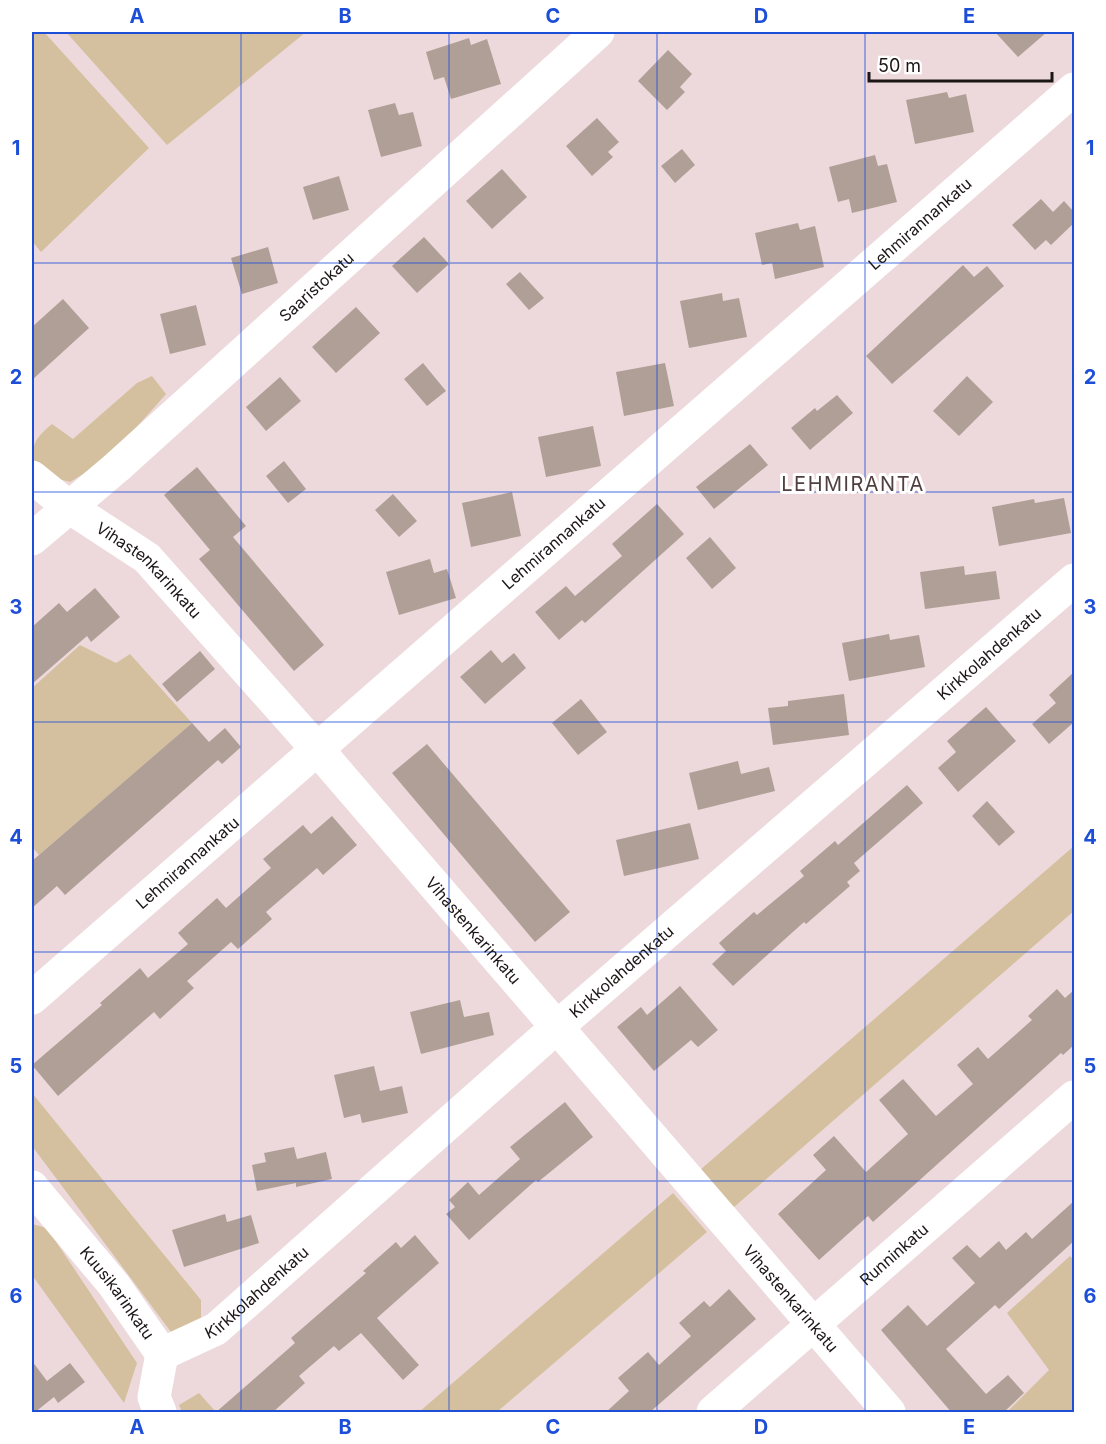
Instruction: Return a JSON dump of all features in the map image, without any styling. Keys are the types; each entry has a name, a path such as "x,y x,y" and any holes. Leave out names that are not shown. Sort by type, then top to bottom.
{"street":[{"name":"Saaristokatu","path":"32,539 117,467 598,32"},
{"name":"Lehmirannankatu","path":"32,998 1074,88"},
{"name":"Vihastenkarinkatu","path":"32,477 69,507 147,558 317,749 889,1413"},
{"name":"Kirkkolahdenkatu","path":"162,1354 216,1329 557,1028 1074,580"},
{"name":"Runninkatu","path":"713,1413 1074,1097"},
{"name":"Kuusikarinkatu","path":"32,1186 114,1285 162,1354 154,1397 160,1413"}],"shaded area":[{"path":"32,32 44,32 149,148 41,252 32,241"},
{"path":"66,32 306,32 167,145"},
{"path":"152,376 166,394 133,431 84,474 70,482 51,477 32,466 36,442 52,424 73,439 137,383"},
{"path":"80,645 116,663 130,654 192,723 39,855 32,847 32,688"},
{"path":"1074,846 1074,911 733,1208 700,1170"},
{"path":"32,1093 201,1300 201,1322 171,1332 32,1146"},
{"path":"673,1193 707,1232 497,1412 419,1412"},
{"path":"32,1224 47,1228 137,1363 124,1403 32,1275"},
{"path":"1070,1256 1074,1260 1074,1412 1007,1412 1049,1370 1007,1313"},
{"path":"199,1393 216,1412 182,1412 179,1405"}],"building":[{"path":"995,32 1047,32 1018,57"},
{"path":"469,38 471,45 487,39 501,84 451,99 444,77 434,80 426,52"},
{"path":"668,50 692,74 680,87 685,92 667,110 638,81"},
{"path":"947,92 949,98 966,94 974,132 915,144 906,100"},
{"path":"395,103 399,115 413,112 422,146 381,157 368,110"},
{"path":"597,118 619,142 608,152 613,157 592,176 566,146"},
{"path":"682,149 695,165 675,183 661,166"},
{"path":"875,155 878,166 887,164 897,202 852,213 849,199 838,202 829,167"},
{"path":"502,169 527,197 492,229 466,201"},
{"path":"339,176 349,210 313,220 303,187"},
{"path":"1041,199 1053,212 1064,201 1074,212 1074,223 1051,245 1046,240 1035,250 1012,225"},
{"path":"798,223 800,230 815,226 824,267 775,279 772,263 762,265 755,233"},
{"path":"424,237 449,264 417,293 392,266"},
{"path":"268,247 278,283 242,294 231,258"},
{"path":"963,265 974,277 987,266 1004,286 892,384 866,356"},
{"path":"520,272 544,298 529,310 506,284"},
{"path":"722,293 723,301 739,298 747,337 689,348 680,301"},
{"path":"63,299 89,328 32,380 32,327"},
{"path":"196,305 206,345 170,354 160,314"},
{"path":"356,307 380,333 336,373 312,347"},
{"path":"423,363 446,391 427,406 404,379"},
{"path":"665,363 674,406 624,416 616,372"},
{"path":"967,376 993,402 959,436 933,411"},
{"path":"280,377 301,401 266,431 246,407"},
{"path":"837,395 853,413 810,450 791,428 815,408 817,411"},
{"path":"593,426 601,466 546,477 538,437"},
{"path":"750,444 768,465 714,509 696,487"},
{"path":"284,461 306,489 288,503 266,476"},
{"path":"197,467 246,526 233,537 324,645 294,671 199,559 210,550 164,495"},
{"path":"512,492 521,536 471,547 462,503"},
{"path":"393,494 417,521 399,537 375,510"},
{"path":"1064,498 1071,533 999,546 992,507 1034,499 1035,503"},
{"path":"657,504 684,534 585,623 582,620 559,640 535,612 566,586 575,596 622,556 612,544"},
{"path":"710,537 736,568 712,589 686,558"},
{"path":"430,559 434,573 447,569 456,598 399,615 386,572"},
{"path":"964,566 965,575 996,571 1000,599 925,609 920,572"},
{"path":"95,588 120,617 91,642 87,636 32,684 32,627 59,603 67,612"},
{"path":"889,634 890,640 919,635 925,667 849,681 842,643"},
{"path":"491,650 502,663 514,653 526,668 485,704 460,677"},
{"path":"200,651 215,669 177,702 162,684"},
{"path":"1074,672 1074,725 1073,723 1049,744 1032,724 1056,703 1049,695"},
{"path":"844,694 849,735 773,745 768,708 788,706 788,701"},
{"path":"581,699 607,732 578,755 552,723"},
{"path":"986,707 1016,741 958,792 938,768 956,752 947,741"},
{"path":"192,723 209,742 225,728 241,747 222,764 218,760 65,895 57,886 32,908 32,861"},
{"path":"427,744 570,912 535,942 392,773"},
{"path":"738,761 741,774 769,767 775,791 698,810 689,773"},
{"path":"907,785 923,803 854,863 860,871 847,882 850,886 806,924 804,922 733,986 712,964 726,951 719,943 754,912 757,915 804,876 800,871 835,841 838,845"},
{"path":"987,801 1015,832 999,846 972,816"},
{"path":"332,816 357,845 323,875 317,868 266,912 272,919 238,949 231,942 187,981 194,988 160,1019 154,1012 58,1096 32,1065 102,1005 100,1003 140,968 148,978 188,944 178,933 217,898 226,908 271,868 263,859 303,825 311,834"},
{"path":"690,823 699,859 624,876 616,840"},
{"path":"680,986 718,1030 698,1047 691,1040 654,1071 617,1027 641,1007 647,1015"},
{"path":"1057,989 1065,998 1074,990 1074,1045 1063,1055 1061,1053 873,1222 868,1216 819,1260 778,1214 826,1170 813,1155 834,1136 866,1172 908,1134 879,1100 903,1079 936,1116 973,1084 957,1065 978,1047 988,1059 1032,1020 1028,1016"},
{"path":"460,1000 464,1017 489,1012 494,1035 421,1054 410,1012"},
{"path":"374,1066 380,1091 402,1086 408,1113 362,1123 360,1114 344,1118 334,1075"},
{"path":"565,1102 593,1137 538,1182 536,1180 469,1240 446,1214 455,1207 449,1200 468,1182 479,1195 520,1159 510,1147"},
{"path":"294,1147 297,1159 326,1152 332,1179 296,1187 296,1183 257,1191 252,1165 266,1162 264,1153"},
{"path":"1074,1201 1074,1241 999,1309 995,1305 946,1349 986,1394 1008,1375 1024,1393 1003,1413 952,1413 881,1330 908,1305 927,1326 975,1283 952,1258 967,1245 980,1258 999,1241 1006,1250 1026,1232 1032,1239"},
{"path":"225,1214 227,1222 251,1215 259,1243 184,1267 172,1230"},
{"path":"415,1235 439,1263 377,1318 419,1365 403,1380 361,1333 339,1351 334,1346 299,1376 305,1383 272,1413 215,1413 295,1343 291,1338 366,1273 363,1271 396,1242 401,1248"},
{"path":"729,1289 756,1319 649,1413 605,1413 629,1391 618,1378 648,1352 659,1365 691,1336 679,1323 704,1301 710,1307"},
{"path":"32,1361 47,1381 70,1363 85,1382 58,1403 54,1397 32,1413"}],"district":[{"name":"LEHMIRANTA","path":"853,484"}]}
